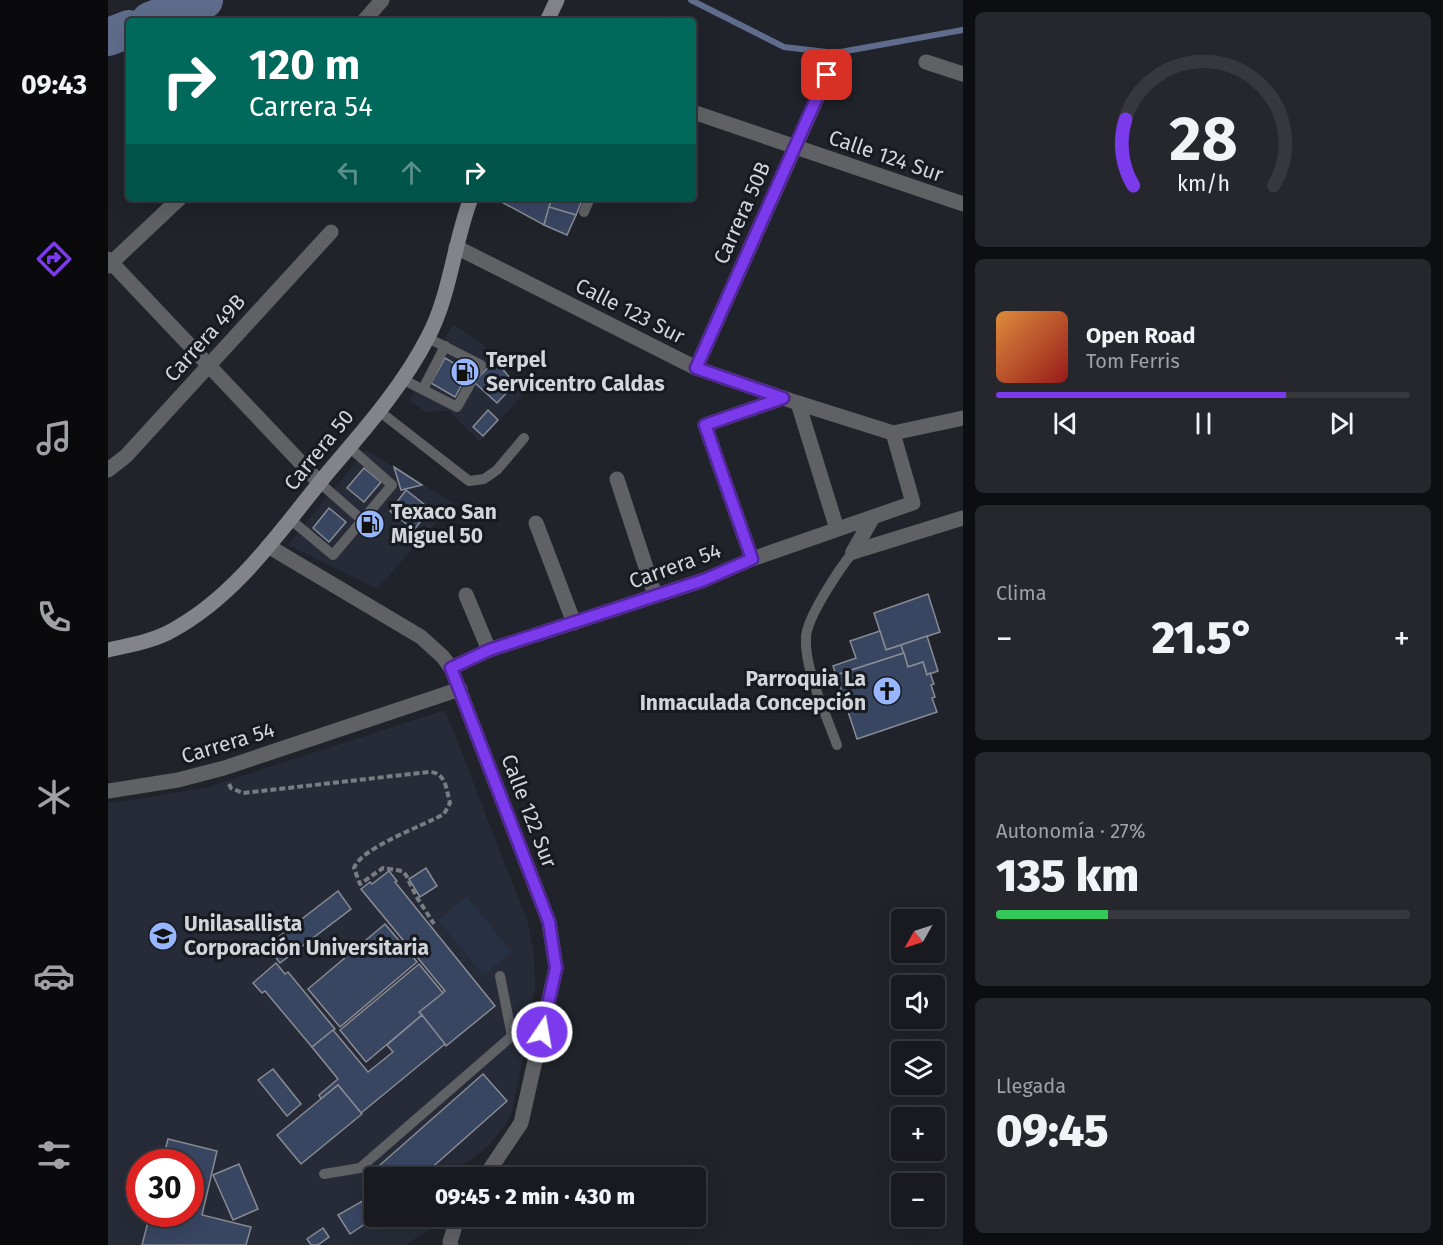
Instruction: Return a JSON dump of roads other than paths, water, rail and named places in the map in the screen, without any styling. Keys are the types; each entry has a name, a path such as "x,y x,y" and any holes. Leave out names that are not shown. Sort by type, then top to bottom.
{"main road":[{"name":"Carrera 50","path":"108,650 143,642 171,632 220,598 268,546 379,411 428,338 436,320 470,201"}],"street":[{"path":"367,18 382,0"},
{"path":"926,62 963,74"},
{"name":"Carrera 50B","path":"696,368 827,75"},
{"name":"Calle 124 Sur","path":"696,113 963,204"},
{"path":"177,201 109,263 320,483"},
{"name":"Carrera 49B","path":"108,470 126,456 331,232"},
{"name":"Calle 123 Sur","path":"456,247 696,368 790,400 893,433 963,418"},
{"path":"752,559 705,425 790,400 837,529"},
{"name":"Carrera 54","path":"451,668 489,650 704,580 752,559 913,503 893,433"},
{"path":"617,479 655,595"},
{"path":"853,552 873,517"},
{"path":"853,552 963,518"},
{"path":"536,523 574,623"},
{"name":"Calle 122 Sur","path":"268,546 421,637 443,657 451,668 460,689 549,922 556,968 521,1123 492,1167"},
{"path":"466,595 489,650"},
{"name":"Carrera 54","path":"108,791 178,780 224,768 460,689"},
{"path":"451,1245 455,1227"}],"lane":[{"path":"584,212 589,201"},
{"path":"402,379 457,407 481,365 428,338"},
{"path":"423,388 446,346"},
{"path":"379,411 469,481 484,479 497,470 524,438"},
{"path":"290,519 333,555 392,485 349,447"},
{"path":"320,483 363,520"},
{"path":"837,744 807,659 806,634 825,592 853,552"},
{"path":"500,976 512,1036"},
{"path":"324,1174 360,1168 512,1036 528,1032 542,1032"}],"waterway":[{"path":"158,18 204,0"},
{"path":"691,0 784,47 835,53 963,30"},
{"path":"108,37 126,30"}],"place":[{"name":"Terpel Servicentro Caldas","path":"465,372"},
{"name":"Texaco San Miguel 50","path":"370,524"},
{"name":"Parroquia La Inmaculada Concepción","path":"887,691"},
{"name":"Unilasallista Corporación Universitaria","path":"163,936"}]}
